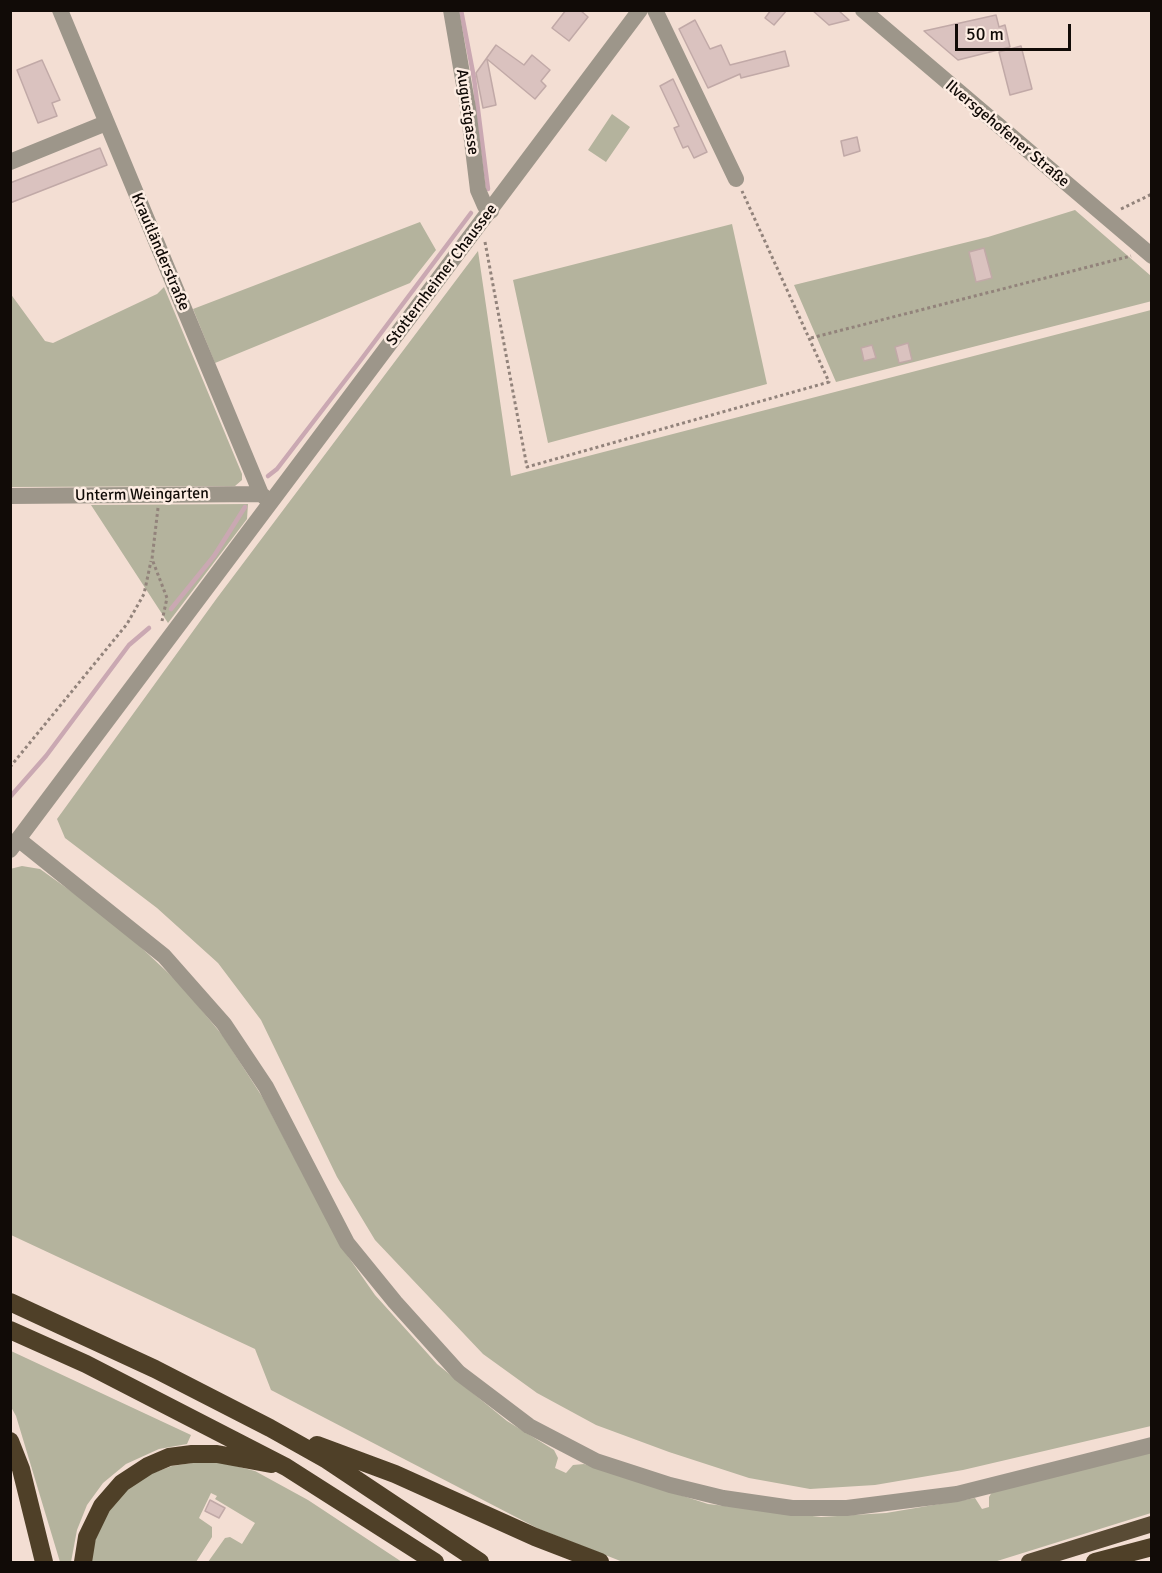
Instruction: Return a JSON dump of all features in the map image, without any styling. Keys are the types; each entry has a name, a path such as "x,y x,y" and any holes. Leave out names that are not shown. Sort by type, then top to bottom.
{"highway":[{"path":"10,1302 155,1369 270,1428 327,1460 480,1563"},
{"path":"10,1330 96,1369 286,1467 435,1563"},
{"path":"270,1428 395,1474 535,1537 600,1563"},
{"path":"10,1441 21,1469 44,1563"},
{"path":"83,1563 87,1537 102,1506 122,1483 148,1466 169,1457 217,1454 286,1467"},
{"path":"1029,1563 1152,1524"},
{"path":"1095,1563 1152,1546"},
{"path":"1134,1563 1152,1554"}],"street":[{"name":"Krautländerstraße","path":"60,10 266,498"},
{"name":"Augustgasse","path":"451,10 468,108 478,190 485,206 491,211"},
{"name":"Stotternheimer Chaussee","path":"14,845 243,540 266,498 478,229 640,10"},
{"path":"655,10 736,179"},
{"name":"Ilversgehofener Straße","path":"863,10 1152,256"},
{"path":"10,162 106,123"},
{"name":"Unterm Weingarten","path":"10,496 159,495 266,498"},
{"path":"14,845 164,956 224,1024 266,1087 347,1243 395,1302 459,1373 529,1426 596,1461 670,1485 723,1498 792,1508 899,1503 957,1494 1152,1445"}],"path":[{"path":"478,229 487,245 527,466 829,382 811,338 736,179"},
{"path":"1109,221 1123,207 1152,194"},
{"path":"811,338 1130,258"},
{"path":"10,767 127,624 144,594 152,559 159,495"},
{"path":"152,559 167,598 160,628"}],"green space":[{"path":"612,114 630,127 606,162 588,150"},
{"path":"1075,210 1151,276 1152,301 836,382 794,285 988,237"},
{"path":"420,222 436,250 410,283 215,363 193,309"},
{"path":"732,224 767,384 548,443 513,280"},
{"path":"478,251 511,476 1151,310 1151,1426 963,1470 875,1485 810,1489 749,1478 596,1425 537,1393 483,1354 375,1240 337,1177 261,1020 218,963 157,908 65,838 57,819 217,598"},
{"path":"164,287 242,474 242,480 235,486 11,487 10,293 45,341 53,343 157,294"},
{"path":"248,504 247,519 168,623 91,505"},
{"path":"22,866 40,869 114,922 180,984 223,1036 263,1098 340,1245 375,1295 437,1364 507,1421 554,1450 558,1458 555,1468 566,1473 573,1465 584,1464 708,1504 821,1517 886,1513 975,1498 982,1509 989,1507 989,1497 992,1492 1151,1452 1151,1513 994,1562 623,1562 539,1529 271,1390 255,1349 11,1235 10,869"},
{"path":"11,1351 191,1435 187,1444 159,1449 126,1464 103,1483 87,1505 77,1530 71,1562 60,1562 16,1416 11,1407"},
{"path":"212,1460 255,1471 308,1500 402,1562 208,1562 225,1538 230,1537 242,1544 255,1523 215,1499 217,1496 211,1493 199,1518 212,1527 212,1537 196,1562 90,1562 97,1533 109,1509 124,1491 142,1477 172,1466"}],"building":[{"path":"566,10 580,10 588,17 569,41 552,28"},
{"path":"771,10 787,10 774,25 765,18"},
{"path":"812,10 838,10 849,20 829,25"},
{"path":"996,15 999,27 1005,25 1010,47 958,60 924,31"},
{"path":"695,20 710,49 721,45 730,65 785,51 789,66 741,78 740,74 708,88 679,29"},
{"path":"496,45 524,65 532,55 550,70 541,81 546,86 535,99 487,59 496,105 483,108 476,73"},
{"path":"1021,46 1032,89 1010,95 999,52"},
{"path":"42,60 60,100 52,103 57,116 38,123 17,70"},
{"path":"673,79 707,152 694,158 688,146 683,148 674,128 679,126 660,86"},
{"path":"857,137 860,151 844,156 841,141"},
{"path":"100,148 107,165 10,203 10,183"},
{"path":"984,248 992,278 976,282 969,252"},
{"path":"908,343 912,360 899,363 895,347"},
{"path":"872,345 876,358 864,361 861,348"},
{"path":"210,1500 225,1508 219,1518 205,1511"}],"waterway":[{"path":"461,10 474,78 488,189"},
{"path":"268,476 277,469 471,213"},
{"path":"171,609 214,556 245,507"},
{"path":"10,797 46,756 129,645 149,628"}]}
